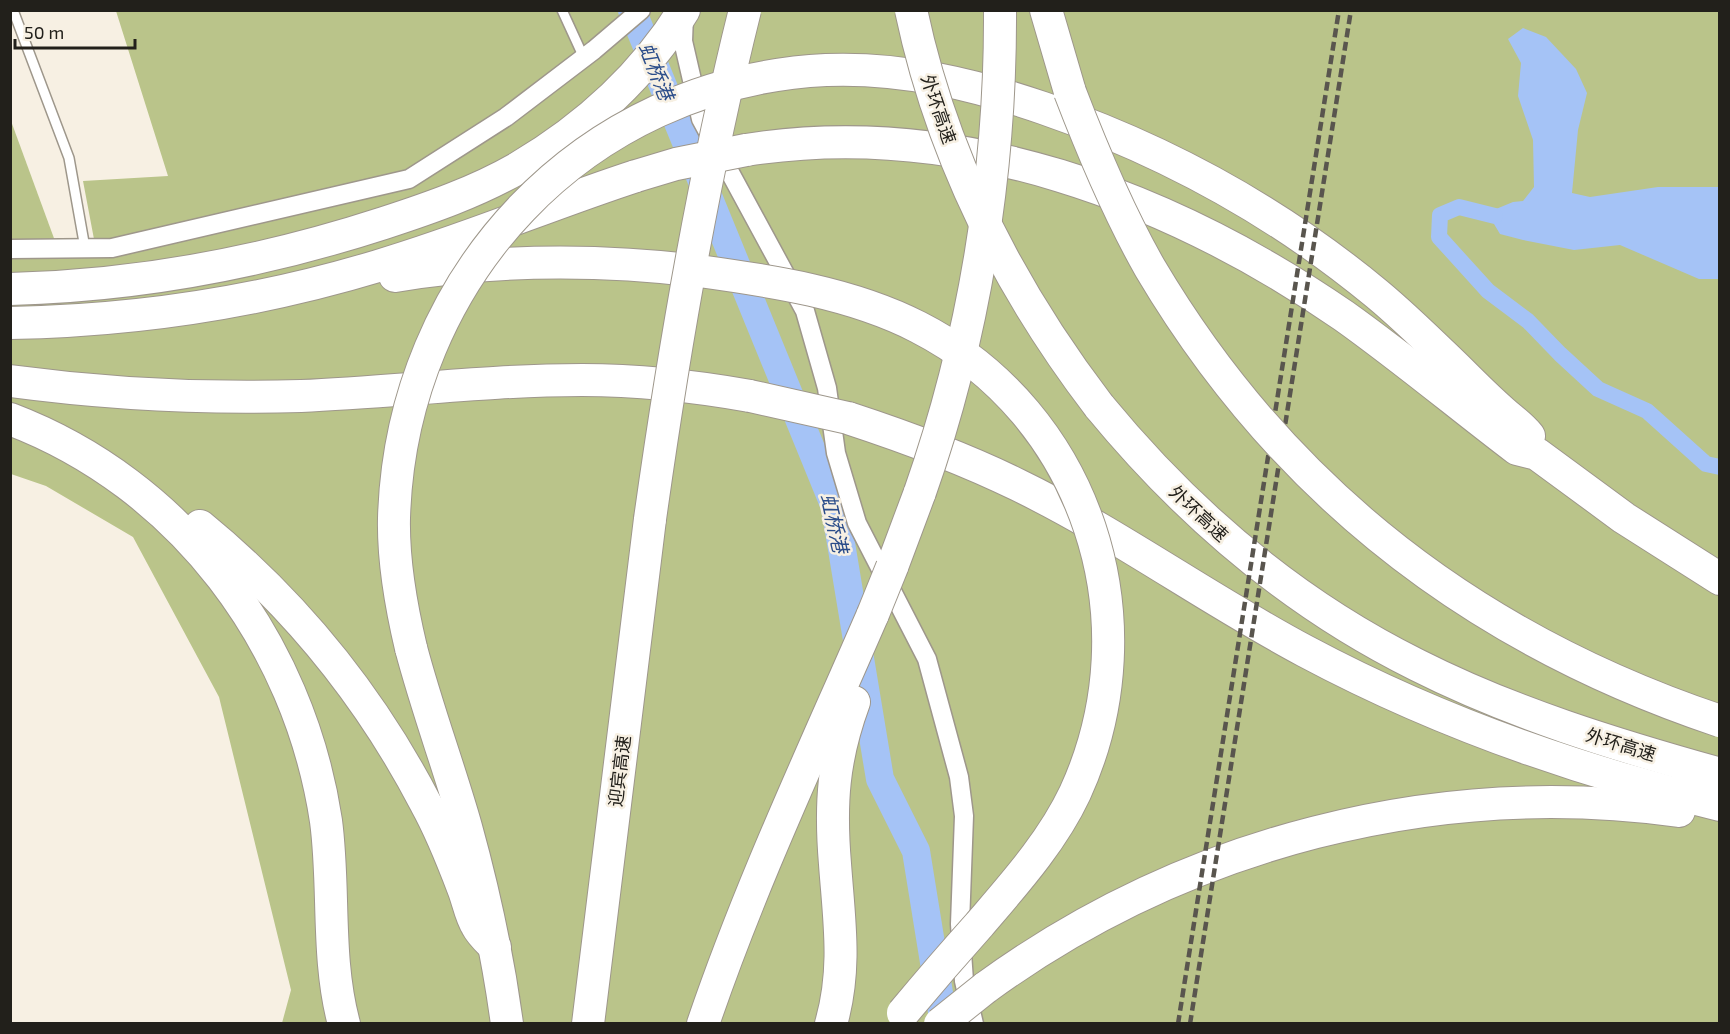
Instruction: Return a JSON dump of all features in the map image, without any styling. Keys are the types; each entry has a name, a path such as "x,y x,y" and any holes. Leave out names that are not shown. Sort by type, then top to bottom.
{"highway":[{"path":"10,289 130,279 226,264 300,247 411,214 484,185 516,169 564,138 608,102 647,61 684,10"},
{"name":"迎宾高速","path":"588,1023 650,519 686,288 745,10"},
{"name":"外环高速","path":"910,10 942,121 976,207 1031,309 1069,367 1099,406 1158,473 1225,537 1297,594 1376,643 1426,670 1500,703 1596,737 1719,774"},
{"path":"703,1023 767,854 873,614 930,462 958,361 986,214 995,132 1000,10"},
{"path":"1046,10 1070,92 1087,137 1121,213 1149,266 1188,327 1230,385 1293,457 1362,523 1428,575 1477,608 1518,633 1603,676 1719,721"},
{"path":"507,1023 495,947 481,882 411,648 399,589 394,520 396,485 406,420 424,360 456,294 485,250 549,181 599,143 627,126 656,111 717,88 781,74 826,70 878,70 911,74 975,87 1074,119 1155,152 1194,172 1280,222 1344,267 1378,295 1529,435 1537,454"},
{"path":"10,323 90,320 180,310 280,292 364,270 426,250 636,176 676,164 746,150 839,142 922,146 1003,159 1083,182 1204,234 1301,288 1385,347 1517,449 1537,454 1624,518 1719,579"},
{"path":"364,270 389,277 488,265 559,262 631,264 772,282 867,307 917,326 966,357 1009,394 1046,439 1075,488 1095,542 1107,598 1109,656 1101,713 1085,768 1060,820 1039,852 899,1018"},
{"path":"10,381 113,392 238,397 301,396 515,382 583,380 673,385 750,396 848,418 936,448 1019,485 1059,506 1260,626 1339,669 1439,715 1532,751 1626,781 1719,805"},
{"path":"10,419 52,437 81,453 108,470 160,510 206,556 246,609 279,666 304,727 321,790 326,823 335,981 343,1021"},
{"path":"160,510 188,517 226,548 288,607 343,671 368,705 413,778 451,855 477,926 495,947"},
{"path":"831,1023 840,984 842,959 834,862 834,777 845,724 876,642 873,614"},
{"path":"940,1023 985,988 1047,946 1128,901 1219,861 1266,845 1323,830 1411,812 1509,803 1608,804 1659,808 1719,817"}],"street":[{"path":"10,249 112,248 409,179 506,117 589,54 641,10"},
{"path":"684,10 683,41 701,119 805,310 827,388 836,453 857,523 927,659 958,777 964,816 960,924 964,981 974,1023"}],"lane":[{"path":"13,10 69,158 85,248"},
{"path":"562,10 589,54"}],"green space":[{"path":"116,11 1719,11 1719,1023 282,1023 291,990 219,697 133,537 46,486 11,474 11,257 97,255 83,181 168,176"},
{"path":"11,121 55,241 11,246"}],"water":[{"path":"1523,28 1546,37 1576,69 1587,93 1578,130 1572,193 1590,197 1658,187 1719,187 1719,279 1699,279 1620,245 1574,250 1500,234 1494,224 1496,209 1513,202 1523,201 1534,187 1533,140 1518,96 1521,63 1508,39"}],"waterway":[{"name":"虹桥港","path":"632,10 835,507 880,779 916,851 944,1024"},
{"path":"1495,216 1459,207 1440,215 1439,237 1488,291 1528,321 1598,389 1647,411 1706,464 1720,467"}],"railway":[{"path":"1178,1024 1339,10"},
{"path":"1190,1024 1351,10"}]}
